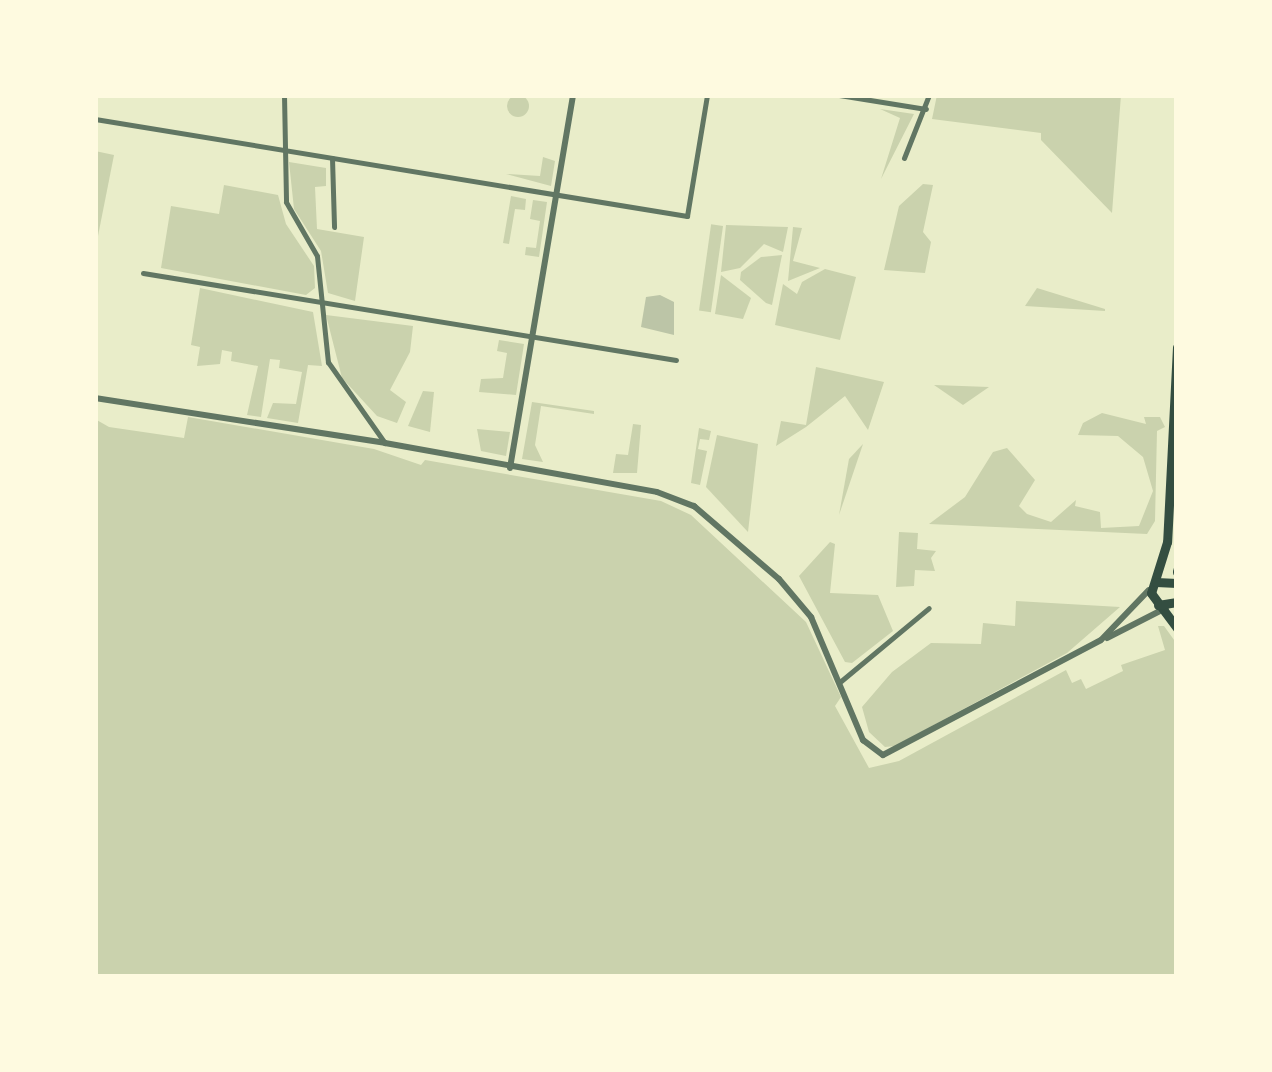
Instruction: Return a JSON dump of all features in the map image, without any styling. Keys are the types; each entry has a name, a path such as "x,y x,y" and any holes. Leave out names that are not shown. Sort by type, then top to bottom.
{"main road":[{"path":"1177,347 1166,542 1154,584 1177,628"},
{"path":"1154,584 1177,583"}],"street":[{"path":"284,95 286,202 317,256 328,362 385,443"},
{"path":"510,468 573,95"},
{"path":"95,119 688,216 707,95"},
{"path":"839,95 926,109"},
{"path":"904,158 926,109 928,95"},
{"path":"332,158 334,227"},
{"path":"143,273 676,360"},
{"path":"95,398 385,443 657,492 694,506 798,600 841,681 863,740 874,753 894,754 1166,605"},
{"path":"1101,640 1154,584"},
{"path":"841,681 929,608"}],"green space":[{"path":"518,95 526,98 526,114 518,117 510,114 507,106 510,98"},
{"path":"937,95 1121,95 1112,213 1041,140 1041,133 932,119"},
{"path":"880,109 914,114 881,179 900,118"},
{"path":"95,151 114,155 95,251"},
{"path":"543,157 555,161 551,186 506,174 540,176"},
{"path":"289,162 326,168 326,186 315,187 317,229 364,237 355,301 328,293 321,251 294,209"},
{"path":"923,184 933,185 923,232 931,242 925,273 884,270 899,206"},
{"path":"224,185 278,195 286,224 314,266 315,288 306,295 161,268 171,206 219,214"},
{"path":"511,196 526,199 525,210 515,209 509,244 503,243"},
{"path":"533,200 547,202 539,257 525,255 526,247 536,248 540,221 530,219"},
{"path":"711,224 723,226 711,312 699,310"},
{"path":"726,225 788,227 783,252 764,244 740,268 721,272"},
{"path":"793,227 802,228 793,261 820,268 788,281"},
{"path":"782,255 772,305 740,280 741,272 761,257"},
{"path":"825,269 856,277 840,340 775,325 783,284 797,294 802,282"},
{"path":"721,275 751,298 743,319 715,314"},
{"path":"200,288 313,312 322,366 308,365 298,423 267,418 273,403 296,404 302,372 279,368 280,360 270,359 261,417 247,415 258,366 231,361 232,352 222,350 220,364 197,366 200,347 191,345"},
{"path":"1037,288 1105,309 1105,311 1025,306"},
{"path":"326,315 413,326 410,352 390,390 406,402 397,423 377,416 342,378"},
{"path":"499,340 524,344 516,395 479,392 481,379 503,378 507,353 497,351"},
{"path":"816,367 884,382 868,430 845,396 806,427 776,446 781,421 806,425"},
{"path":"934,385 989,387 963,405"},
{"path":"423,391 434,392 430,432 408,426"},
{"path":"532,402 594,414 541,406 535,445 543,462 522,459"},
{"path":"1102,413 1146,424 1144,417 1160,417 1165,427 1157,431 1155,521 1147,534 929,524 965,497 993,452 1007,448 1035,480 1019,506 1027,514 1051,522 1076,500 1075,506 1100,512 1101,528 1139,526 1153,491 1143,457 1118,436 1078,435 1083,423"},
{"path":"188,417 374,449 421,465 425,460 661,501 691,515 806,622 841,697 835,706 869,768 899,761 1066,670 1072,683 1081,679 1086,689 1123,671 1121,665 1165,650 1158,626 1164,626 1177,644 1177,977 95,977 95,419 109,427 184,438"},
{"path":"633,424 641,425 637,473 613,473 616,454 628,455"},
{"path":"699,428 711,431 709,440 700,439 698,449 707,451 700,485 691,483"},
{"path":"477,429 510,432 506,456 481,451"},
{"path":"717,435 758,444 748,532 706,487"},
{"path":"863,444 839,515 849,459"},
{"path":"899,532 918,533 917,549 936,551 931,558 935,571 915,570 914,586 896,587"},
{"path":"830,542 835,544 830,593 878,595 893,631 852,663 845,662 799,576"},
{"path":"1016,601 1120,607 1067,653 895,746 885,747 869,732 862,707 892,672 931,643 981,644 983,623 1015,626"}],"building":[{"path":"660,295 674,302 674,335 641,327 646,297"}]}
